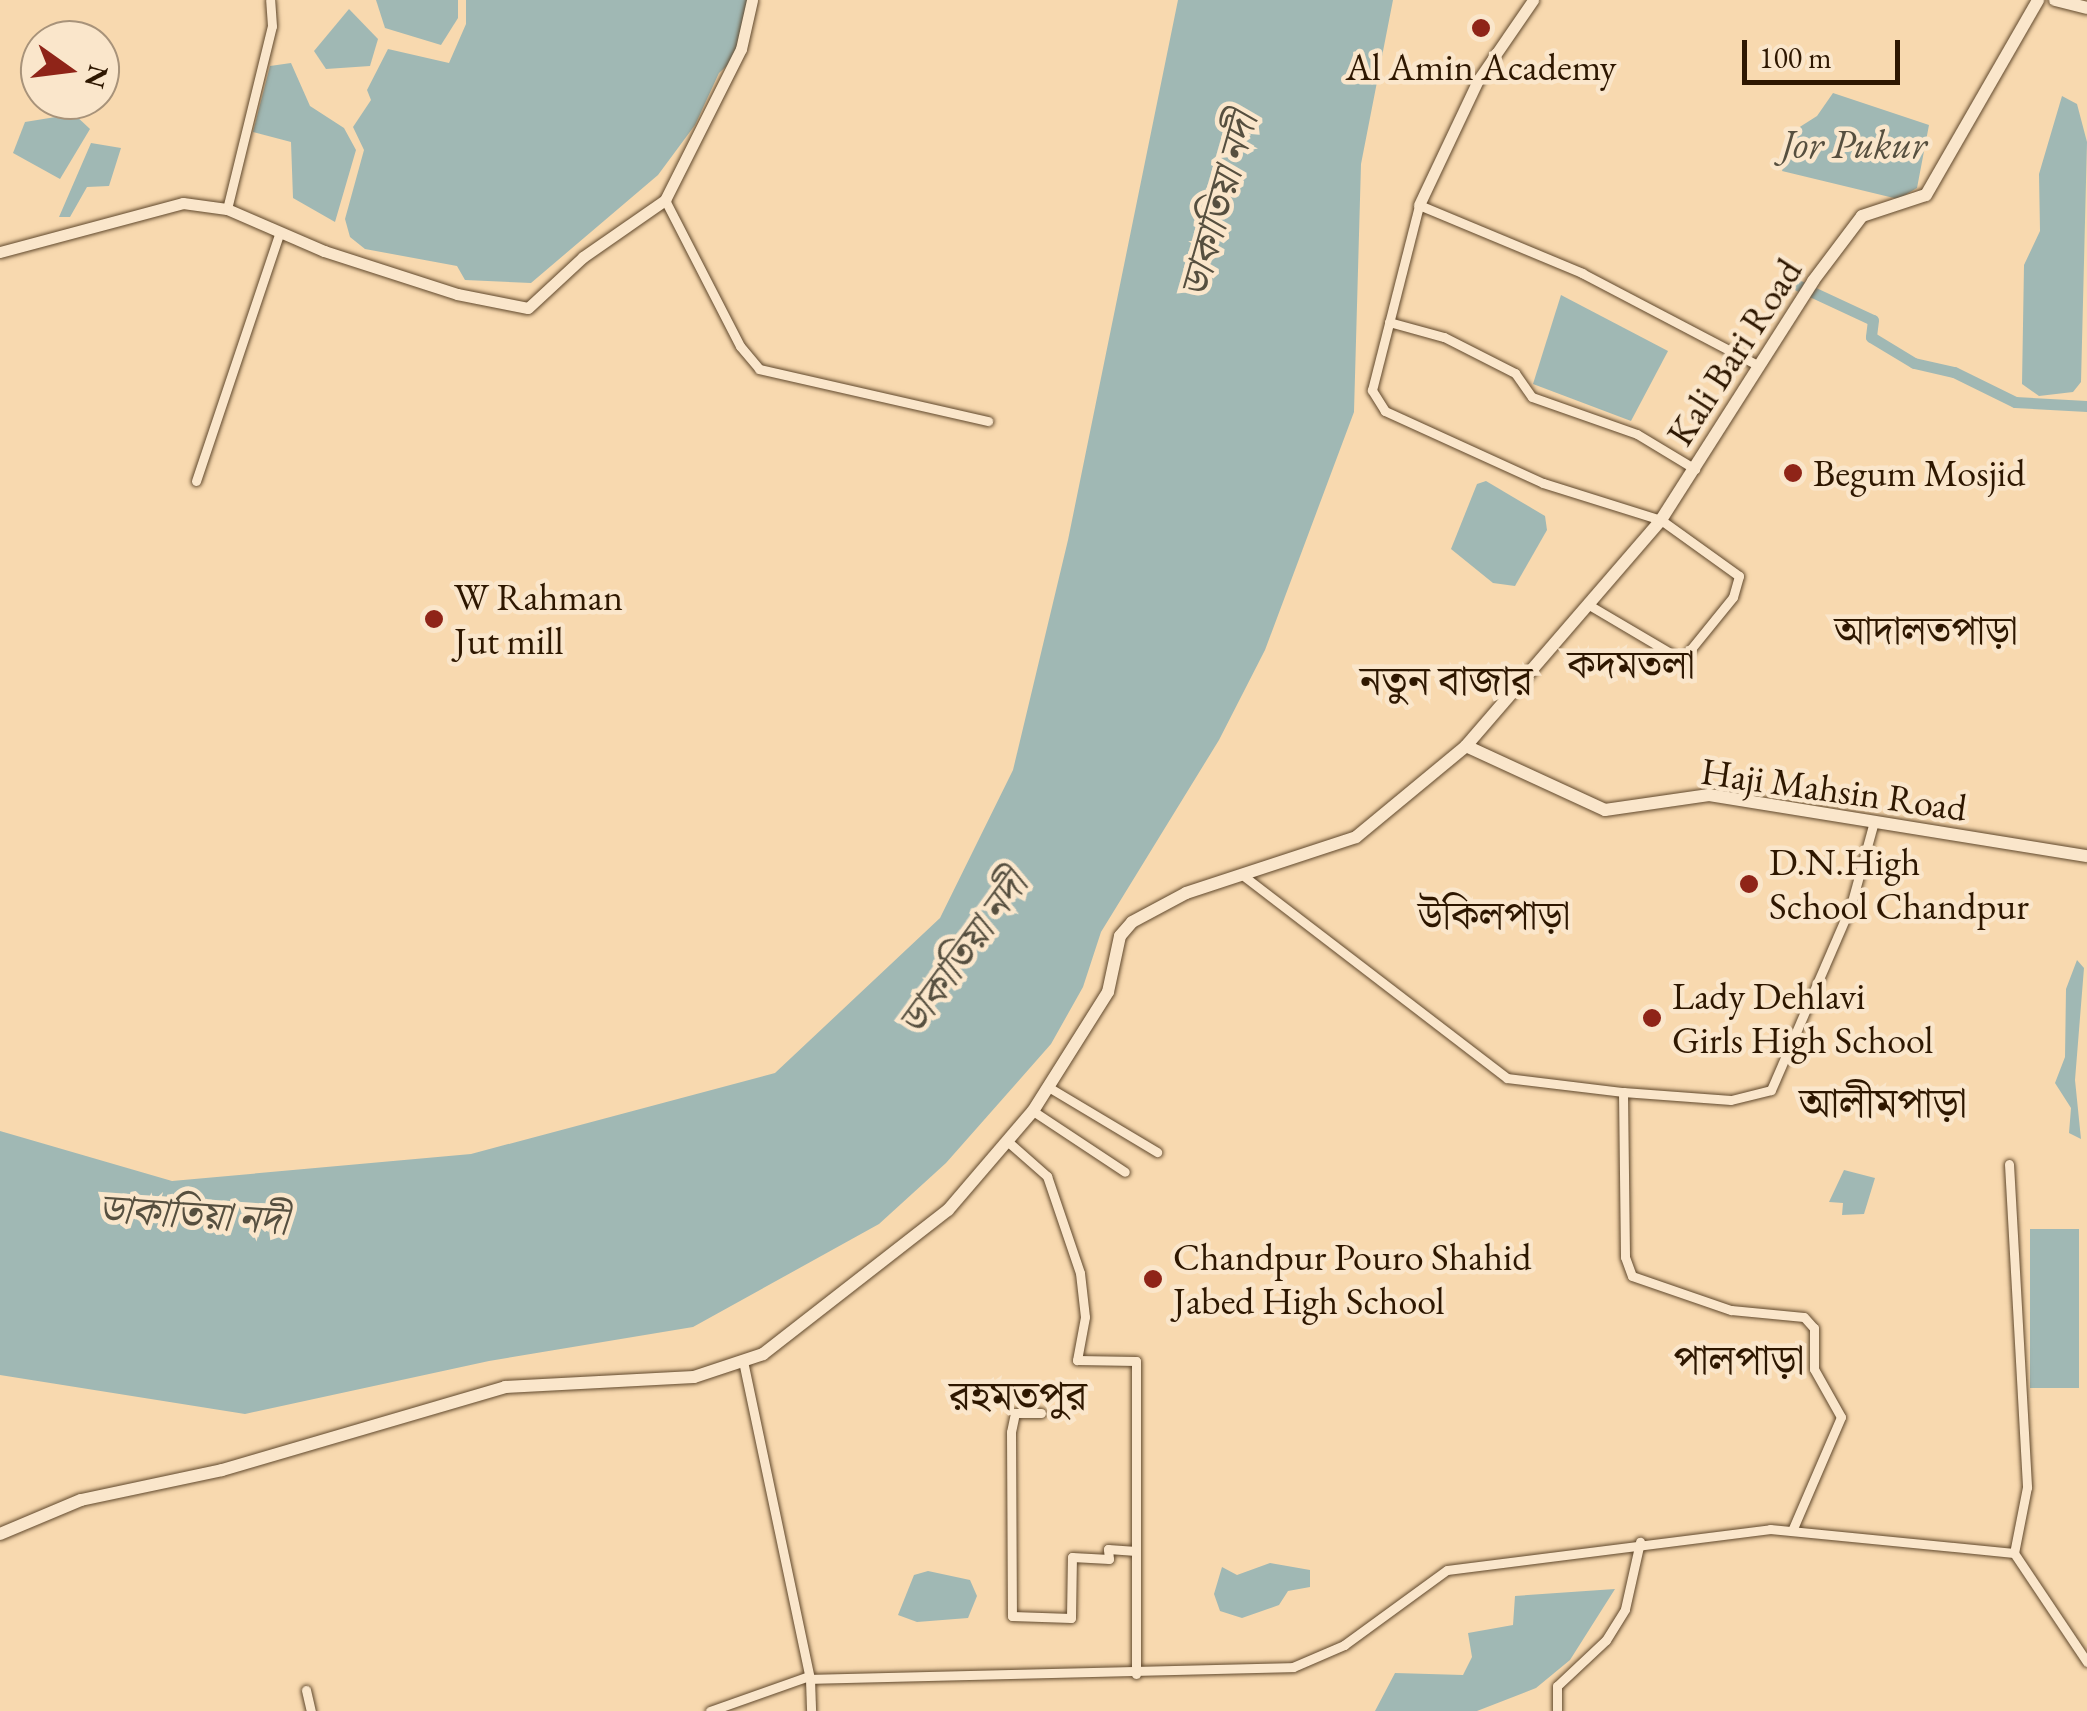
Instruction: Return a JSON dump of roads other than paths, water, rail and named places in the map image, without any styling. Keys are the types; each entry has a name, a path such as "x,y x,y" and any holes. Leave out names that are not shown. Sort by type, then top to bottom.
{"main road":[{"name":"Kali Bari Road","path":"0,1534 81,1500 222,1470 505,1387 694,1378 764,1354 948,1210 1033,1111 1108,992 1120,936 1132,922 1186,893 1245,877 1356,837 1466,746 1662,520 1813,281 1862,216 1926,195 2038,0"},
{"path":"2054,0 2087,8"},
{"name":"Haji Mahsin Road","path":"1466,746 1606,810 1709,796 2087,856"}],"street":[{"path":"227,209 272,26 270,0"},
{"path":"0,252 182,204 227,209 278,235 457,294 528,308 583,257 664,200 742,49 752,0"},
{"path":"1532,0 1478,80 1419,205 1372,390 1385,411 1543,483 1662,520 1740,576 1734,597 1689,655 1672,659 1589,605"},
{"path":"664,200 740,346 759,368 988,422"},
{"path":"1419,205 1582,272 1760,366"},
{"path":"196,481 278,235"},
{"path":"1389,322 1444,337 1515,373 1532,398 1636,434 1695,469"},
{"path":"1245,877 1507,1078 1623,1092 1756,1099 1771,1090 1850,905 1873,825"},
{"path":"1050,1088 1156,1152"},
{"path":"1623,1092 1625,1256 1632,1276 1732,1310 1804,1318 1814,1328 1814,1369 1841,1417 1792,1532"},
{"path":"1033,1111 1125,1172"},
{"path":"1006,1140 1048,1176 1080,1274 1085,1317 1077,1360 1136,1362 1136,1674"},
{"path":"2009,1164 2027,1486 2014,1553 2087,1662"},
{"path":"743,1360 809,1678 811,1711"},
{"path":"1041,1413 1015,1413 1012,1432 1012,1616 1072,1618 1072,1557 1109,1560 1108,1550 1136,1551"},
{"path":"710,1711 809,1678 1136,1674 1294,1667 1344,1645 1447,1570 1640,1542 1792,1532 2014,1553"},
{"path":"1557,1711 1557,1686 1606,1640 1625,1609 1640,1542"},
{"path":"306,1690 310,1711"}],"water":[{"path":"376,0 458,0 458,18 441,45 385,28"},
{"path":"466,0 751,0 744,50 719,73 695,125 658,175 531,283 465,280 457,266 365,249 350,237 345,219 364,150 353,127 371,100 367,90 388,49 449,63 466,24"},
{"name":"ডাকাতিয়া নদী","path":"1178,0 1393,0 1361,164 1354,412 1265,650 1219,740 1101,932 1083,987 1051,1044 946,1163 879,1224 693,1327 489,1361 245,1414 0,1375 0,1131 172,1181 471,1154 775,1073 940,918 1013,770 1068,540"},
{"path":"349,9 378,39 370,66 326,69 314,51"},
{"path":"291,63 310,106 344,128 356,150 335,222 293,198 291,142 253,132 270,66"},
{"name":"Jor Pukur","path":"1833,93 1929,125 1917,188 1898,199 1782,171 1795,130 1817,116"},
{"path":"2062,96 2077,104 2087,142 2081,382 2073,392 2039,396 2022,384 2024,265 2040,231 2039,174"},
{"path":"80,120 90,129 60,179 13,153 25,122"},
{"path":"91,143 121,148 109,186 87,187 70,217 59,217"},
{"path":"1561,295 1668,351 1631,421 1533,384"},
{"path":"1486,481 1545,516 1547,530 1515,586 1493,583 1451,549 1477,484"},
{"path":"2077,960 2084,968 2075,1080 2081,1139 2069,1133 2071,1108 2055,1083 2065,1057 2066,989"},
{"path":"1844,1170 1875,1178 1864,1214 1842,1215 1843,1203 1829,1202"},
{"path":"2030,1229 2079,1229 2079,1388 2030,1388"},
{"path":"1270,1563 1310,1570 1310,1587 1288,1591 1279,1605 1242,1618 1220,1611 1214,1594 1222,1567 1237,1575"},
{"path":"928,1571 970,1580 977,1596 968,1618 917,1622 898,1615 914,1575"},
{"path":"1615,1589 1570,1660 1536,1688 1477,1711 1375,1711 1395,1673 1463,1675 1472,1657 1468,1633 1513,1625 1515,1596"}],"waterway":[{"path":"1791,282 1873,320 1871,337 1914,363 1954,372 2015,402 2087,406"}],"place":[{"name":"Al Amin Academy","path":"1481,28"},
{"name":"Begum Mosjid","path":"1793,473"},
{"name":"W Rahman Jut mill","path":"434,619"},
{"name":"D.N.High School Chandpur","path":"1749,884"},
{"name":"Lady Dehlavi Girls High School","path":"1652,1018"},
{"name":"Chandpur Pouro Shahid Jabed High School","path":"1153,1279"}],"district":[{"name":"আদালতপাড়া","path":"1926,630"},
{"name":"কদমতলা","path":"1631,664"},
{"name":"নতুন বাজার","path":"1446,681"},
{"name":"উকিলপাড়া","path":"1494,915"},
{"name":"আলীমপাড়া","path":"1883,1103"},
{"name":"পালপাড়া","path":"1739,1360"},
{"name":"রহমতপুর","path":"1018,1396"}]}
